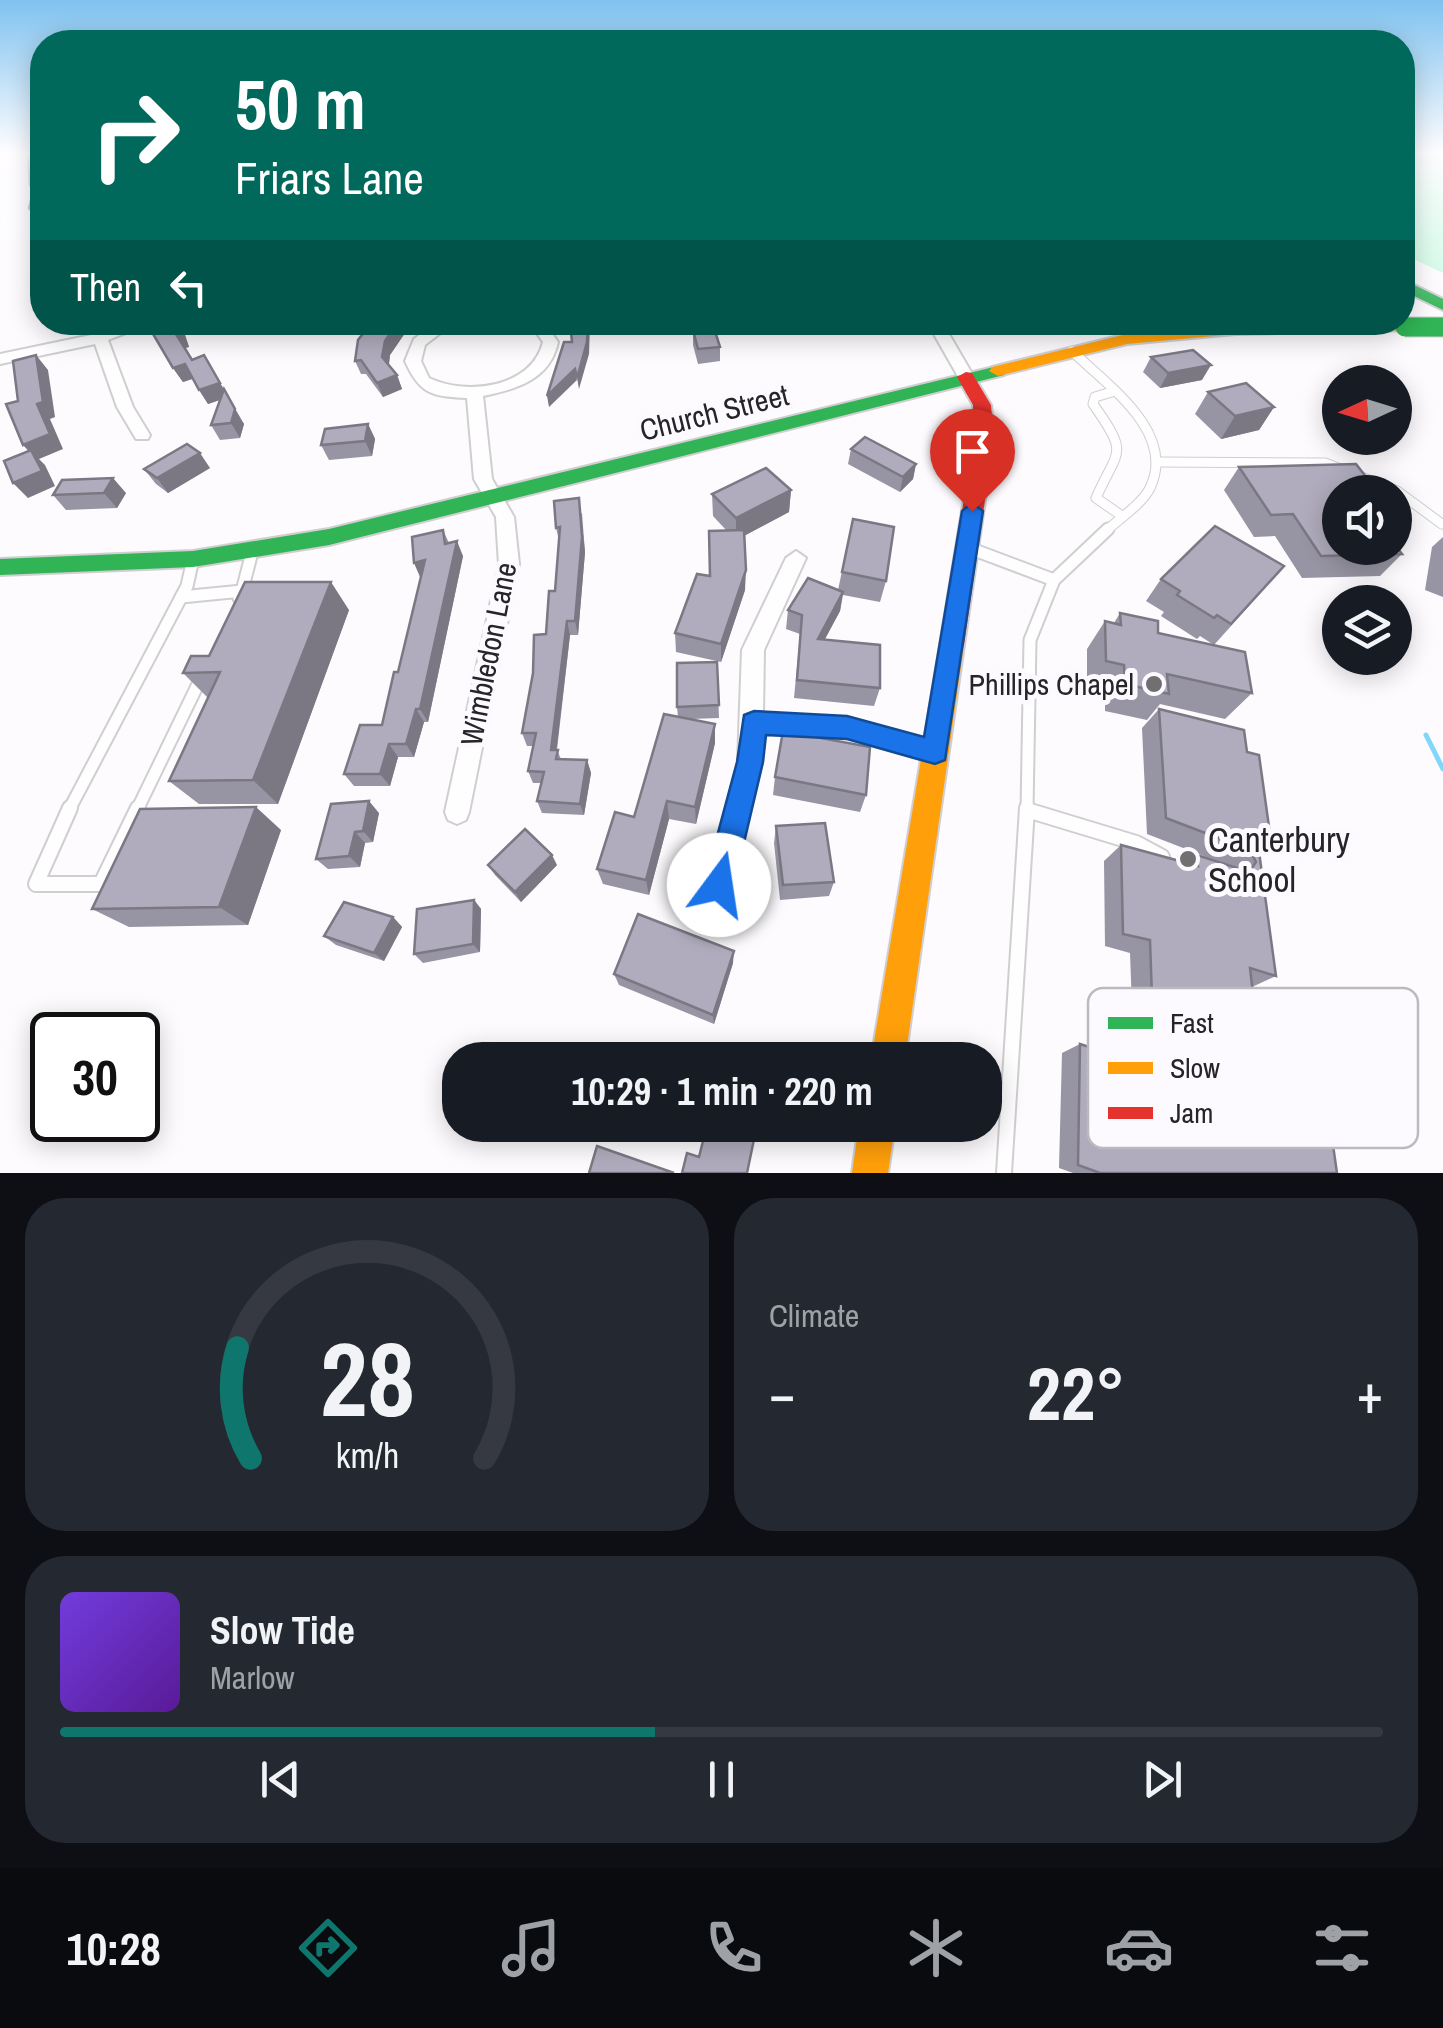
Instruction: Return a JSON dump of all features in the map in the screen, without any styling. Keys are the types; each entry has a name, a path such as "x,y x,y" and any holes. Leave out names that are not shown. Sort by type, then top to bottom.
{"main road":[{"path":"1415,291 1443,305"},
{"name":"Church Street","path":"1415,322 1443,330"},
{"name":"Church Street","path":"0,568 193,559 252,552 494,498 1072,351 1155,335"},
{"path":"891,1042 968,548 984,421 1006,368"},
{"path":"966,378 978,394 984,421"},
{"path":"914,393 960,401 984,421"},
{"path":"870,1173 875,1142"}],"street":[{"path":"0,358 109,335"},
{"path":"429,335 414,353 413,366 419,378 433,386 475,393 500,390 539,369 549,356 552,342 548,335"},
{"path":"941,335 966,378"},
{"path":"100,338 125,407 142,435"},
{"name":"Wimbledon Lane","path":"457,812 506,587 509,539 505,517 482,479 475,393"},
{"path":"719,885 750,762 753,650 796,558"},
{"path":"754,723 847,728 935,752"}],"lane":[{"path":"1004,1173 1027,810 1030,640 1054,580 1153,485 1158,462 1142,418 1072,351"},
{"path":"1115,391 1095,398 1093,404 1114,435 1118,450 1116,466 1096,498 1122,516"},
{"path":"1158,462 1325,463 1397,491 1442,524"},
{"path":"968,548 1054,580"},
{"path":"234,608 252,552"},
{"path":"193,559 181,597 78,789 36,884 102,884 209,660"},
{"path":"181,597 242,591"},
{"path":"1027,810 1136,843 1172,860"}],"green space":[{"path":"1415,209 1443,209 1443,273 1415,260"}],"building":[{"path":"154,335 177,335 192,360 204,355 220,383 199,390 185,364 173,368"},
{"path":"362,335 389,335 382,357 397,375 377,383 361,360 355,361"},
{"path":"571,335 587,335 577,378 575,369 547,396 564,342 572,342"},
{"path":"694,335 716,335 720,347 698,349"},
{"path":"1193,350 1211,365 1168,373 1151,357"},
{"path":"36,355 43,402 37,404 50,434 23,445 6,404 18,401 13,361"},
{"path":"1246,383 1274,407 1235,416 1208,392"},
{"path":"224,389 235,409 231,423 211,425"},
{"path":"368,424 365,441 321,445 325,429"},
{"path":"865,437 916,464 903,477 851,449"},
{"path":"187,444 200,453 157,478 144,469"},
{"path":"31,450 42,471 13,483 4,461"},
{"path":"1356,464 1365,475 1322,475 1321,556 1293,514 1271,515 1239,467"},
{"path":"766,468 791,490 736,518 712,494"},
{"path":"113,478 104,493 53,495 62,480"},
{"path":"579,498 582,537 575,621 567,621 551,750 558,750 556,759 587,760 580,804 537,801 544,772 528,771 536,733 522,733 533,673 534,635 546,634 549,591 555,591 560,527 556,528 554,501"},
{"path":"853,519 894,527 886,581 842,572"},
{"path":"1215,526 1284,566 1231,624 1177,595 1180,591 1161,579"},
{"path":"443,530 445,544 457,541 420,709 416,709 406,744 389,744 380,774 344,774 360,725 382,725 394,672 398,672 425,560 414,563 412,537"},
{"path":"744,530 746,570 721,644 675,633 697,574 710,576 709,531"},
{"path":"808,578 843,592 818,639 880,645 880,688 797,680 802,615 788,610"},
{"path":"245,582 331,582 253,780 169,781 220,672 183,673 191,656 209,656"},
{"path":"1120,613 1158,621 1158,633 1245,652 1252,693 1167,674 1169,694 1125,684 1124,665 1106,661 1105,621 1121,625"},
{"path":"717,662 719,705 677,707 677,663"},
{"path":"1159,709 1244,730 1247,752 1259,755 1271,841 1257,837 1276,976 1250,968 1252,988 1152,988 1150,940 1123,934 1121,845 1198,866 1197,855 1243,870 1252,868 1256,862 1250,850 1166,818"},
{"path":"664,714 715,724 695,807 667,801 646,880 597,869 615,812 634,817"},
{"path":"783,731 870,747 866,795 775,777"},
{"path":"369,801 363,831 355,832 349,856 316,859 331,804"},
{"path":"256,807 219,907 92,909 140,809"},
{"path":"825,823 834,882 783,885 776,826"},
{"path":"525,829 552,855 515,892 488,865"},
{"path":"474,900 473,944 414,954 417,909"},
{"path":"344,902 393,917 374,953 324,936"},
{"path":"638,914 734,951 713,1015 614,974"},
{"path":"1080,1044 1088,1047 1088,1148 1333,1148 1337,1173 1100,1173 1078,1165"},
{"path":"703,1142 753,1142 747,1173 682,1173 687,1153 699,1157"},
{"path":"597,1146 674,1173 589,1173"}],"waterway":[{"path":"1426,735 1443,769"}],"traffic: fast":[{"path":"1415,291 1443,305"},
{"path":"1415,327 1443,327"},
{"path":"0,567 193,559 329,537 998,371"}],"traffic: slow":[{"path":"998,371 1127,339 1170,335"},
{"path":"891,1042 952,645"},
{"path":"870,1173 875,1142"}],"traffic: jam":[{"path":"952,645 984,438 982,405 966,377"}],"place":[{"name":"Phillips Chapel","path":"1154,684"},
{"name":"Canterbury School","path":"1188,859"}],"route":[{"path":"719,885 750,762 754,723 847,728 935,752 972,511"}]}
